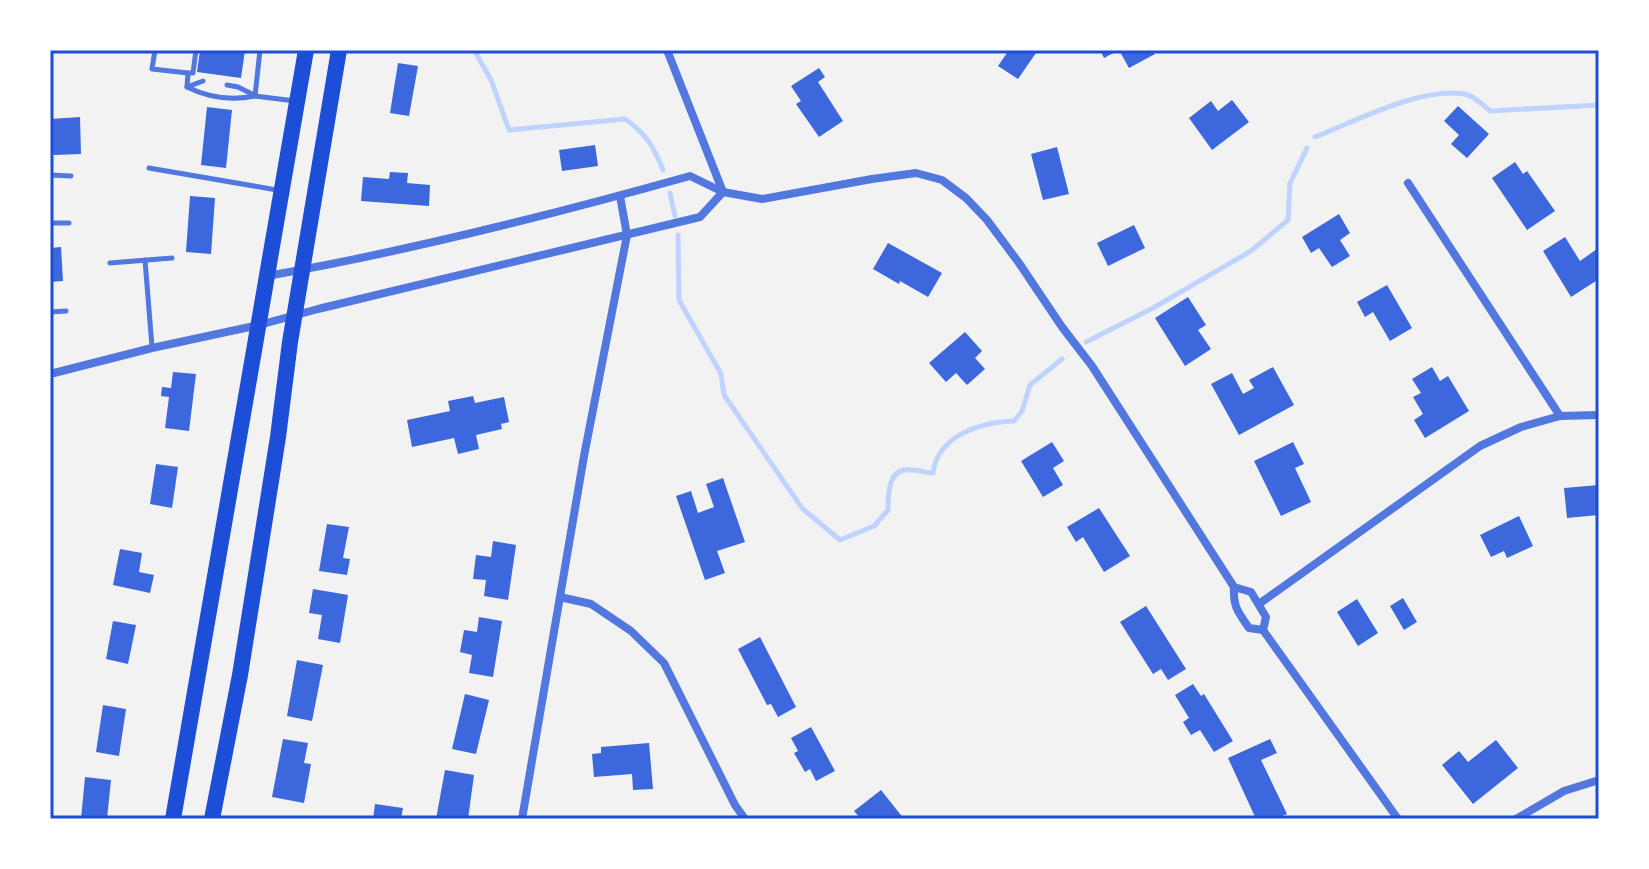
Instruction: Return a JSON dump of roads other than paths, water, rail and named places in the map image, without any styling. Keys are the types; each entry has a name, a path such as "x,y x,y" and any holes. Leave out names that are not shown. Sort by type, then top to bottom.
{"highway":[{"path":"173,819 306,50"},
{"path":"212,819 245,642 294,316 339,50"}],"street":[{"path":"667,50 723,192"},
{"path":"267,276 442,239 690,176 723,192 762,199 916,173 942,180 966,198 987,220 1019,263 1092,366 1234,587 1233,604 1249,628 1263,630 1398,819"},
{"path":"1408,183 1560,416"},
{"path":"50,374 700,217 723,192"},
{"path":"522,819 584,456 627,235 620,196"},
{"path":"1259,604 1480,446 1521,427 1560,416 1599,415"},
{"path":"1234,587 1251,592 1266,617 1263,630"},
{"path":"560,597 591,604 631,631 664,663 735,805 745,819"},
{"path":"1516,819 1564,791 1599,780"}],"lane":[{"path":"155,50 152,69 188,73 193,73 196,50"},
{"path":"255,96 260,50"},
{"path":"187,87 188,73"},
{"path":"187,87 203,81"},
{"path":"227,85 255,96"},
{"path":"187,87 200,94 236,100 255,96 298,101"},
{"path":"149,168 282,191"},
{"path":"50,175 71,176"},
{"path":"50,223 69,223"},
{"path":"110,263 172,258"},
{"path":"145,260 152,348"},
{"path":"50,312 66,311"}],"waterway":[{"path":"474,50 491,80 509,130 625,119 648,141 663,170"},
{"path":"1315,137 1408,100 1447,93 1467,95 1490,111 1599,105"},
{"path":"1086,342 1153,308 1251,251 1288,220 1290,183 1307,148"},
{"path":"670,193 675,216"},
{"path":"678,235 679,300 721,374 724,395 802,508 840,540 874,526 888,510 891,482 898,472 933,473 943,449 952,440 988,424 1014,421 1022,411 1030,385 1062,359"}]}
